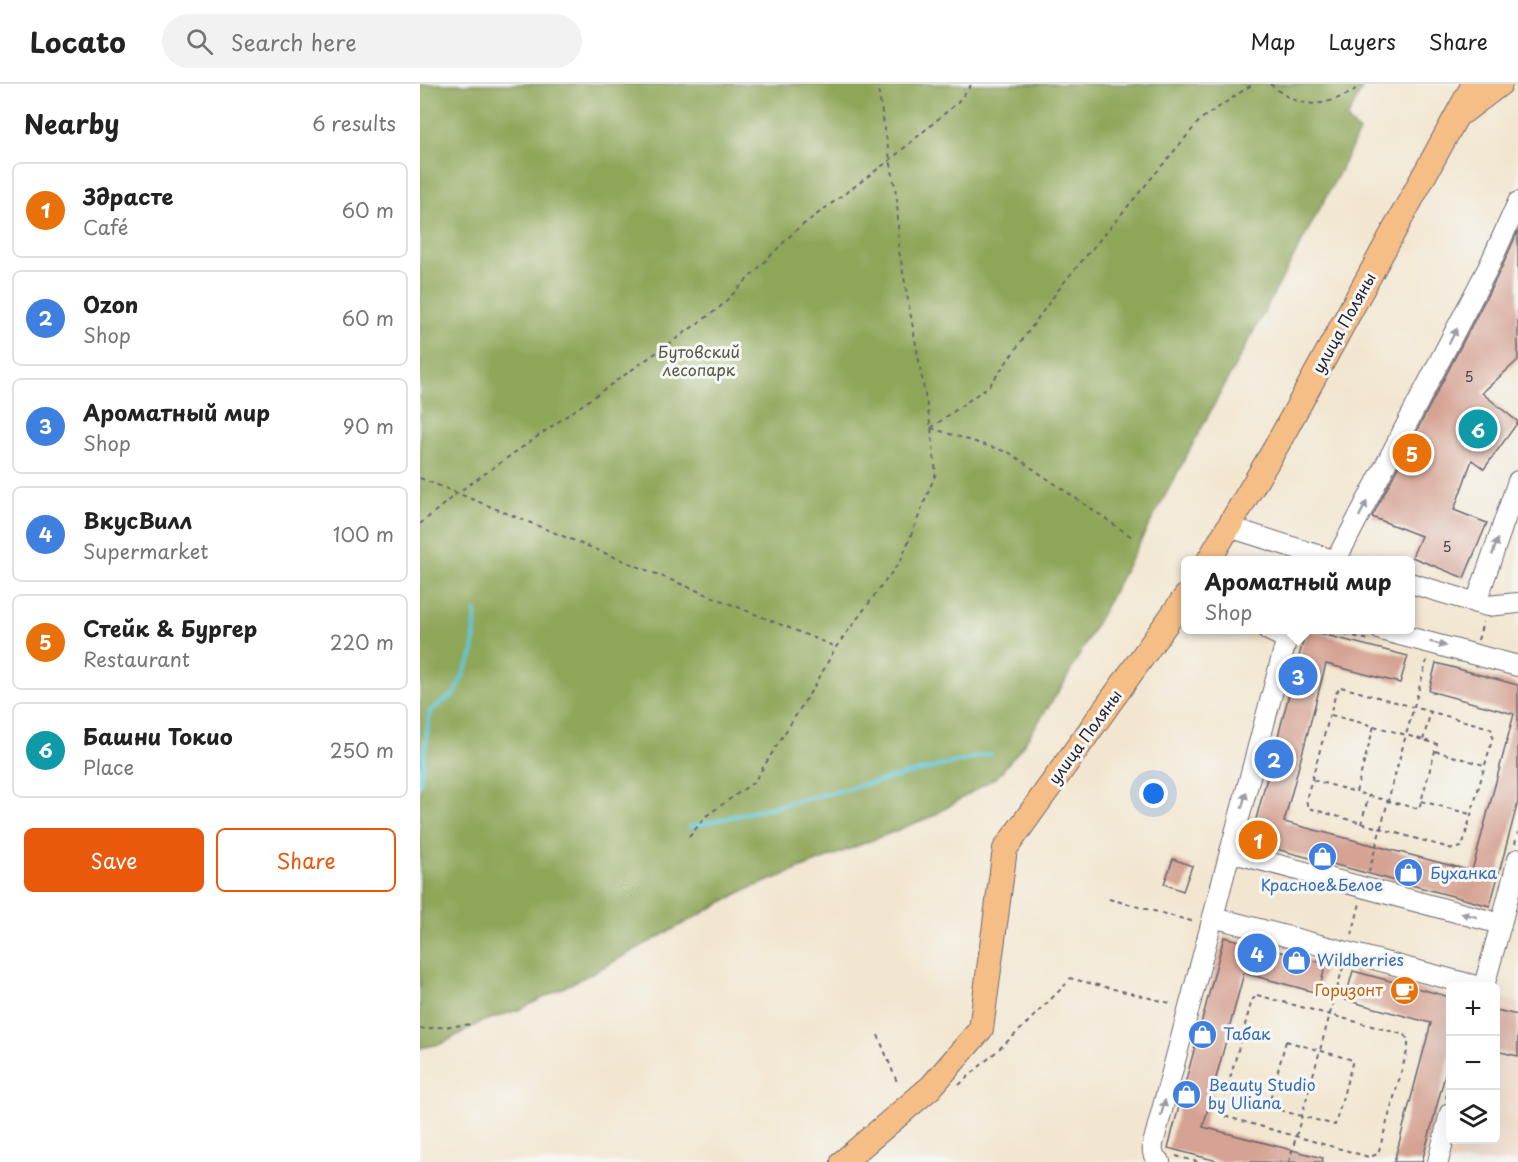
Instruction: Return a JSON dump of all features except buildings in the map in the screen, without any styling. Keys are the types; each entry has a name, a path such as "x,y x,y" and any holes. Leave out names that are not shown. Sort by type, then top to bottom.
{"main road":[{"name":"улица Поляны","path":"1212,556 1277,445 1474,84"},
{"path":"1456,117 1500,84"},
{"name":"улица Поляны","path":"843,1162 930,1087 981,1029 1005,849 1181,602"}],"street":[{"path":"1337,556 1490,264 1518,202"},
{"path":"1476,603 1518,481"},
{"path":"1229,527 1319,556"},
{"path":"1415,585 1487,606 1518,603"},
{"path":"1160,1162 1155,1158 1153,1144 1288,634"},
{"path":"1396,634 1518,666"},
{"path":"1230,852 1501,924"},
{"path":"1485,982 1501,924 1515,856"},
{"path":"1212,921 1347,952 1458,982"},
{"path":"1438,1162 1446,1129"}],"path":[{"path":"689,837 706,816 754,782 836,647 901,560 936,473 931,428 899,250 897,199 877,84"},
{"path":"420,524 456,494 718,309 796,230 890,160 957,103 972,84"},
{"path":"931,428 990,385 1061,286 1201,119 1253,84"},
{"path":"1270,84 1294,100 1315,105 1333,102 1354,92 1357,84"},
{"path":"931,428 1010,453 1132,537"},
{"path":"420,478 836,647"},
{"path":"1289,1162 1427,660"},
{"path":"1341,687 1414,706 1490,728 1492,732 1492,740 1464,843 1457,849 1381,830 1308,808 1306,800 1336,693 1341,687"},
{"path":"1423,740 1431,711"},
{"path":"1312,780 1419,809 1437,744 1330,714"},
{"path":"1356,792 1374,726"},
{"path":"1435,751 1485,765"},
{"path":"1361,824 1369,795"},
{"path":"1421,801 1472,815"},
{"path":"1515,856 1518,832"},
{"path":"1109,899 1212,921"},
{"path":"1069,978 1189,1008"},
{"path":"951,1091 1019,1031 1066,984"},
{"path":"1257,995 1330,1014 1406,1035 1408,1040 1405,1059 1378,1154 1369,1157 1228,1119 1222,1112 1252,1000 1257,995"},
{"path":"420,1029 474,1024"},
{"path":"878,1035 897,1082"},
{"path":"1286,1041 1353,1060 1335,1125 1302,1116 1268,1107 1286,1041"}],"shaded area":[{"path":"1500,998 1518,1003 1518,1162 1443,1162 1449,1144 1500,1144"}],"green space":[{"name":"Бутовский лесопарк","path":"420,84 1364,84 1347,119 1359,132 1339,173 1064,683 1021,748 998,776 933,816 741,892 521,1009 481,1022 441,1044 420,1048"}],"waterway":[{"path":"420,784 430,711 454,694 473,654 476,611"},
{"path":"690,827 990,754"}],"place":[{"name":"Башни Токио","path":"1478,429"},
{"name":"Стейк & Бургер","path":"1412,453"},
{"name":"Ароматный мир","path":"1298,676"},
{"name":"Ozon","path":"1274,759"},
{"name":"Здрасте","path":"1258,840"},
{"name":"Красное&Белое","path":"1322,857"},
{"name":"Буханка","path":"1409,873"},
{"name":"ВкусВилл","path":"1257,953"},
{"name":"Wildberries","path":"1296,960"},
{"name":"Горизонт","path":"1404,990"},
{"name":"Табак","path":"1202,1034"},
{"name":"Beauty Studio by Uliana","path":"1187,1094"}]}
